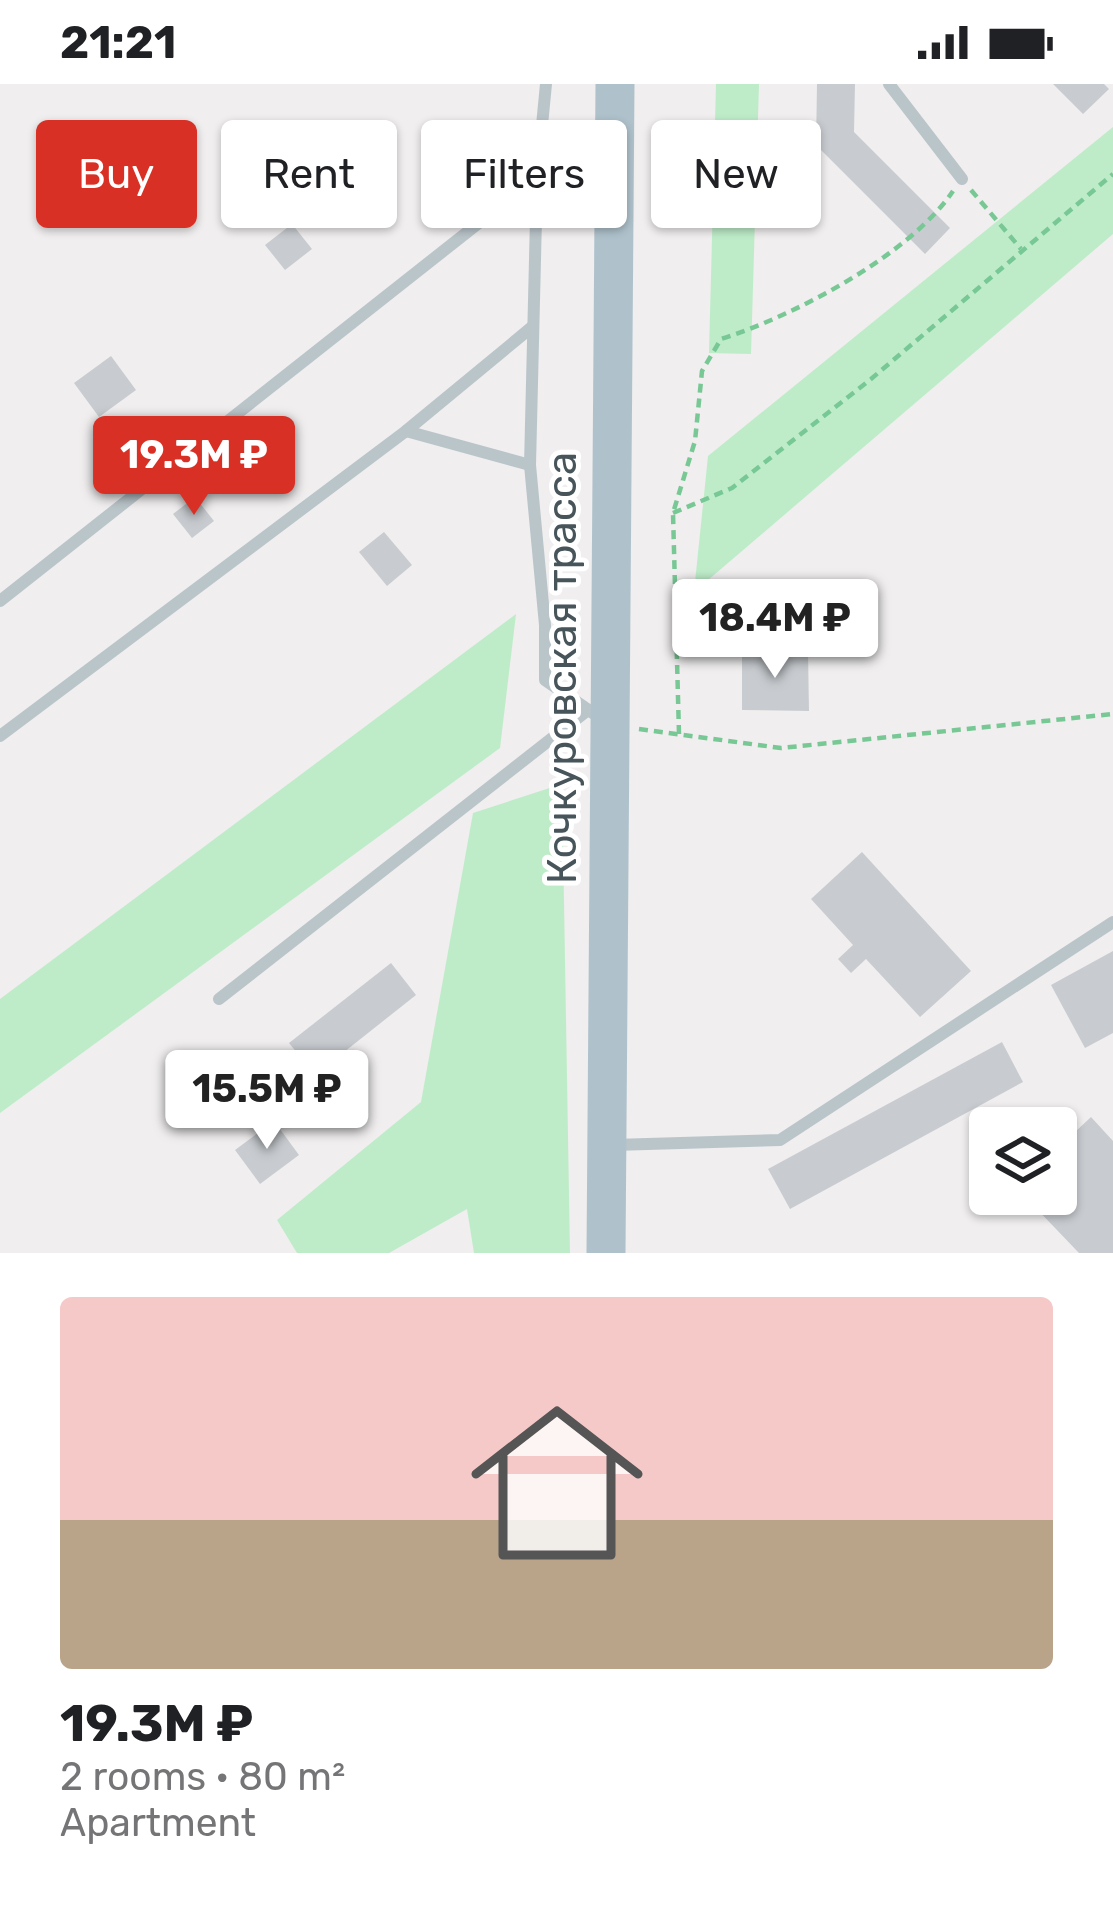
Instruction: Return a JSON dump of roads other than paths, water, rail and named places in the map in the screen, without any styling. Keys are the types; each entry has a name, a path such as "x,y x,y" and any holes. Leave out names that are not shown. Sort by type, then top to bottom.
{"main road":[{"name":"Кочкуровская трасса","path":"606,1253 599,718 614,84"}],"lane":[{"path":"542,120 546,84"},
{"path":"889,84 962,178"},
{"path":"0,601 471,228"},
{"path":"219,1000 599,718 544,680 530,465 535,228"},
{"path":"0,736 406,431 532,326"},
{"path":"406,431 530,465"},
{"path":"606,1145 780,1140 1113,922"}]}
